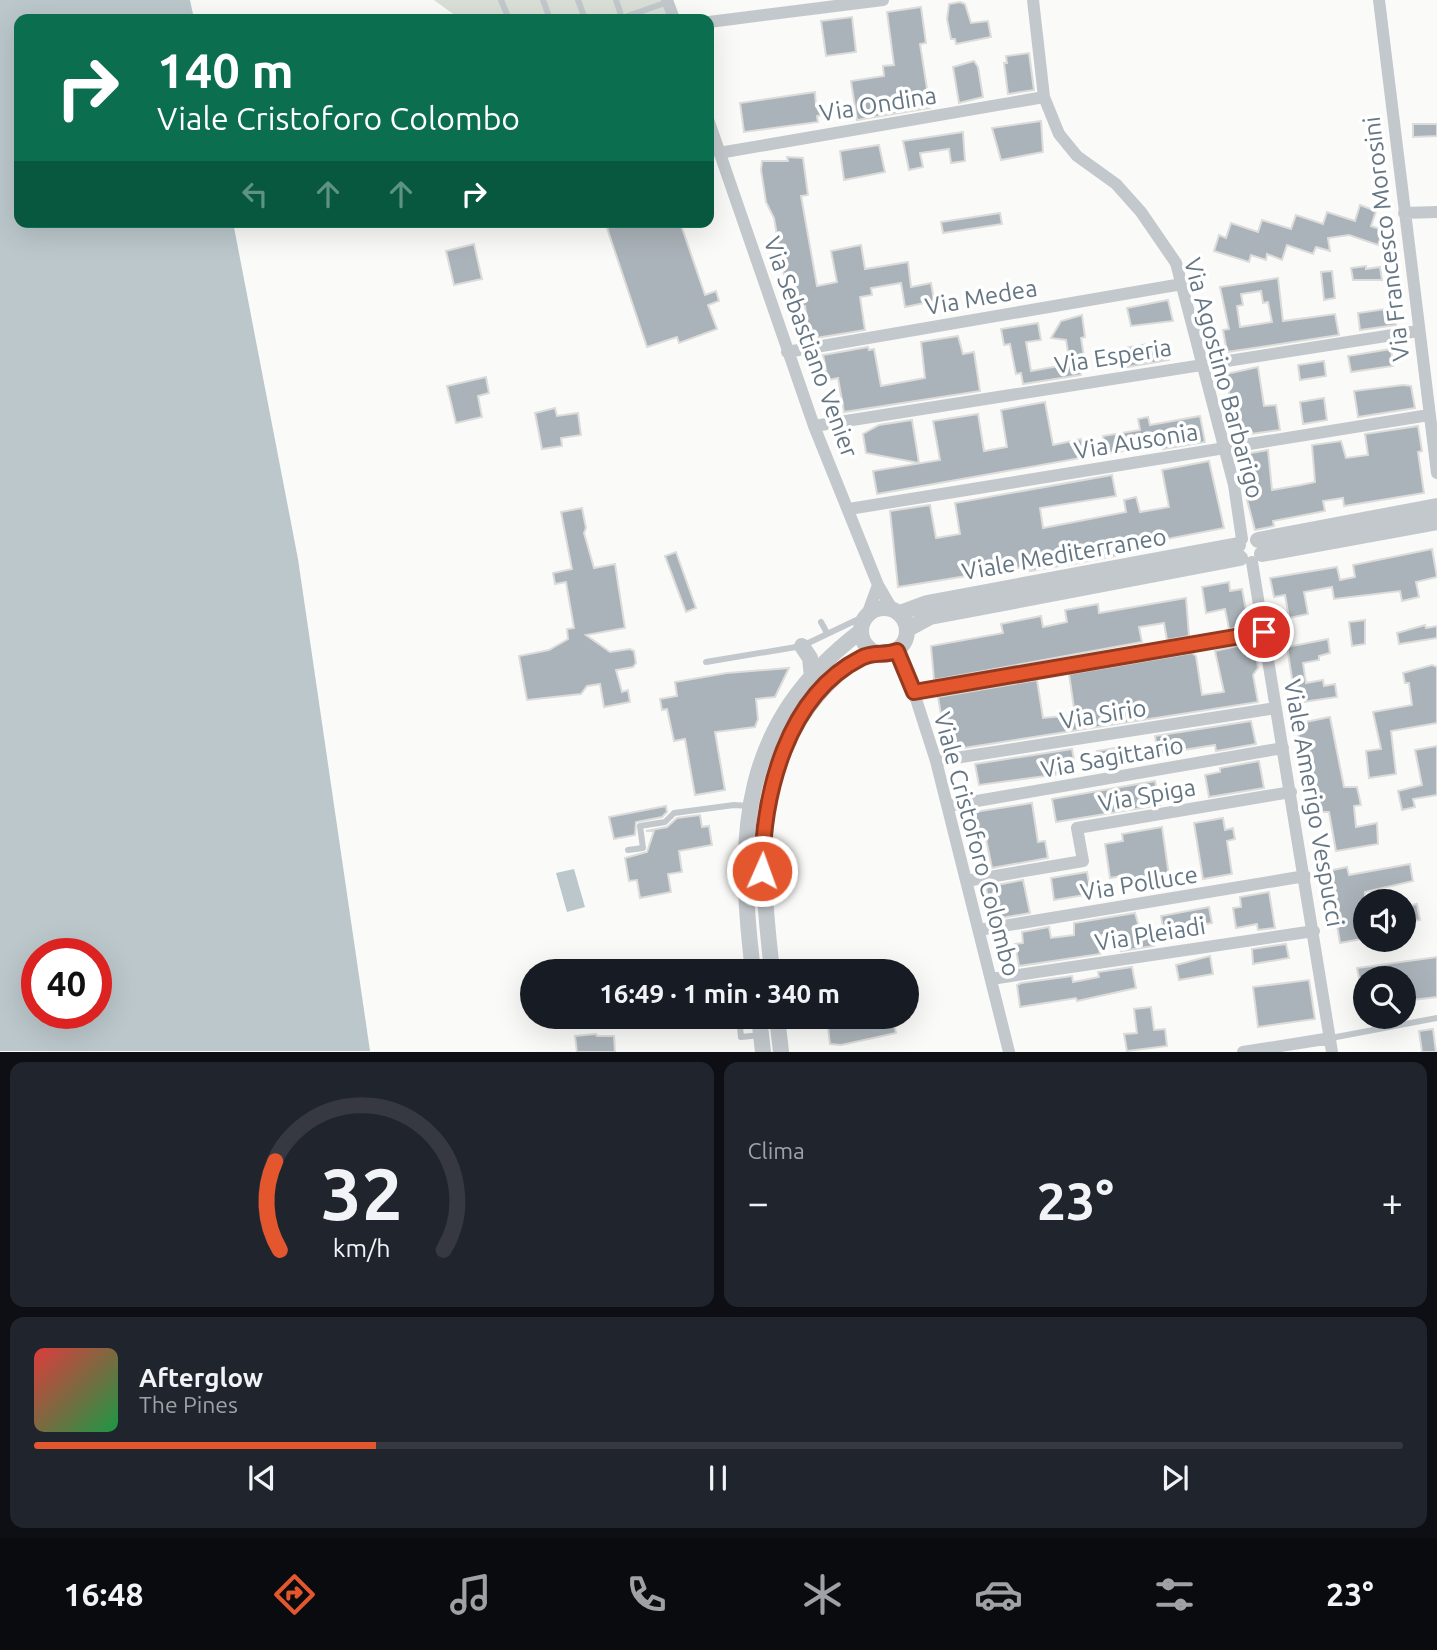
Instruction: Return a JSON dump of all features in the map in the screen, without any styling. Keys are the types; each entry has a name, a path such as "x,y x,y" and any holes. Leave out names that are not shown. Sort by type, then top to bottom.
{"street":[{"path":"714,21 883,0"},
{"name":"Via Agostino Barbarigo","path":"1033,0 1044,97 1059,134 1077,156 1116,184 1141,212 1176,263 1249,548"},
{"name":"Via Francesco Morosini","path":"1379,0 1437,473"},
{"name":"Via Ondina","path":"719,153 1044,97"},
{"name":"Via Sebastiano Venier","path":"714,138 814,426 878,585 896,611"},
{"path":"1404,213 1437,212"},
{"name":"Via Medea","path":"787,352 1182,284"},
{"name":"Via Esperia","path":"814,426 1418,331"},
{"name":"Via Ausonia","path":"849,509 1429,415"},
{"name":"Viale Mediterraneo","path":"908,629 930,617 1437,506"},
{"name":"Viale Mediterraneo","path":"896,611 927,603 1249,548 1437,522"},
{"name":"Viale Amerigo Vespucci","path":"1249,548 1332,1052"},
{"path":"752,959 745,871 749,806 769,740 786,709 811,677 835,650 861,631 878,585"},
{"path":"771,959 762,846 775,776 800,717 819,692 847,667 875,653 897,651 905,641 908,629 896,611 878,608 867,615"},
{"path":"861,631 864,644 875,653"},
{"path":"914,692 1264,632"},
{"path":"802,646 810,658 811,677"},
{"name":"Viale Cristoforo Colombo","path":"897,651 914,692 936,761 1009,1052"},
{"name":"Via Sirio","path":"936,761 1276,708"},
{"name":"Via Sagittario","path":"948,806 1283,748"},
{"name":"Via Spiga","path":"966,881 1083,861 1077,828 1291,792"},
{"name":"Via Polluce","path":"979,930 1305,876"},
{"name":"Via Pleiadi","path":"991,979 1314,931"},
{"path":"760,1029 763,1052"},
{"path":"778,1029 781,1052"},
{"path":"1243,1052 1331,1038"}],"lane":[{"path":"634,14 668,1"},
{"path":"706,662 802,646 867,615"},
{"path":"821,622 827,633"},
{"path":"628,850 643,848 640,826 664,822 674,813 734,805 749,806"},
{"path":"1331,1038 1437,1018"},
{"path":"740,1029 741,1037 761,1034"}],"shaded area":[{"path":"0,0 190,0 193,14 14,14 14,228 234,228 298,559 370,1051 0,1051"},
{"path":"434,0 661,0 666,14 453,14"},
{"path":"574,869 585,907 567,912 556,873"}],"building":[{"path":"949,4 965,4 971,23 988,21 991,37 956,44 955,39 951,39 947,19"},
{"path":"921,7 926,43 920,44 930,108 857,120 851,81 884,76 883,66 894,65 887,12"},
{"path":"852,17 856,52 826,56 821,21"},
{"path":"1029,53 1034,90 1008,94 1004,63 1007,63 1006,56"},
{"path":"974,61 978,67 983,97 959,103 953,67"},
{"path":"815,92 816,106 822,105 823,115 817,116 818,122 744,132 740,103"},
{"path":"1041,121 1043,152 1001,160 992,128"},
{"path":"1413,124 1437,124 1437,136 1413,137"},
{"path":"963,132 965,161 951,163 949,149 920,153 923,167 909,170 903,141"},
{"path":"879,145 885,172 844,180 840,151"},
{"path":"787,157 803,158 808,195 801,196 817,286 837,282 831,251 861,245 865,269 908,262 911,287 931,283 934,301 905,307 901,283 871,288 872,295 860,297 865,330 810,339 805,306 799,308 793,274 784,275 774,218 766,202 761,170 762,161 788,161"},
{"path":"1360,205 1376,211 1371,226 1383,230 1378,245 1349,235 1328,238 1330,251 1316,247 1313,254 1287,245 1282,260 1267,254 1266,260 1251,255 1249,262 1214,251 1219,235 1226,238 1231,223 1258,232 1262,220 1291,229 1296,215 1323,224 1327,212 1355,221"},
{"path":"1000,213 1002,224 943,233 941,222"},
{"path":"607,228 682,228 705,295 716,291 719,301 708,305 717,329 679,343 677,337 647,347"},
{"path":"474,244 482,279 454,285 446,251"},
{"path":"1366,266 1366,269 1380,267 1382,280 1353,280 1351,268"},
{"path":"1332,271 1335,298 1324,300 1321,272"},
{"path":"1278,278 1283,321 1335,314 1339,335 1227,352 1223,330 1229,329 1220,287","holes":["1261,291 1263,303 1268,302 1272,322 1240,327 1237,306 1243,305 1241,294"]},
{"path":"1168,300 1173,321 1131,326 1127,308"},
{"path":"1393,308 1396,325 1360,330 1358,313"},
{"path":"1082,315 1085,337 1081,338 1085,363 1079,364 1081,375 1023,384 1021,373 1016,374 1010,344 1004,345 1001,329 1038,323 1041,340 1026,342 1031,371 1070,364 1066,340 1051,338 1061,321"},
{"path":"958,336 963,354 974,352 980,391 844,412 838,378 828,380 823,355 868,347 869,350 874,349 881,386 925,378 921,342"},
{"path":"1166,341 1169,360 1121,368 1118,349"},
{"path":"1391,349 1393,366 1351,372 1348,356"},
{"path":"1324,361 1326,376 1300,380 1298,365"},
{"path":"1258,367 1264,406 1276,405 1280,430 1236,436 1226,374"},
{"path":"486,377 489,393 478,396 482,417 456,423 447,386"},
{"path":"1411,386 1415,408 1358,417 1354,391"},
{"path":"1324,398 1327,420 1303,424 1300,402"},
{"path":"1045,402 1053,445 1081,439 1086,457 877,494 873,471 940,460 933,421 978,414 984,451 1007,447 1001,410"},
{"path":"555,408 557,416 578,413 581,435 561,438 562,446 542,449 535,413"},
{"path":"1200,416 1205,442 1163,449 1162,444 1106,454 1103,436 1140,430 1138,419 1148,417 1150,425"},
{"path":"912,420 919,463 866,453 863,434 879,425"},
{"path":"1418,426 1422,451 1418,452 1424,493 1344,506 1343,498 1323,501 1325,511 1273,521 1274,526 1255,530 1245,492 1252,491 1245,454 1268,450 1272,490 1315,482 1312,445 1341,441 1346,458 1368,455 1365,434"},
{"path":"1209,461 1224,528 1115,549 1115,556 1077,563 1030,571 1029,566 898,587 890,511 930,505 936,538 960,534 955,503 1112,475 1116,496 1040,508 1043,528 1126,512 1124,500 1136,497 1140,512 1169,507 1162,470"},
{"path":"582,508 586,528 584,533 594,568 615,564 625,628 586,635 610,652 630,649 634,651 636,663 633,667 616,670 622,692 628,690 630,702 604,707 600,684 587,686 581,694 527,700 519,656 549,650 568,639 567,629 574,628 566,582 555,584 553,573 572,569 561,512"},
{"path":"1432,549 1437,577 1416,582 1419,597 1402,601 1400,591 1334,599 1332,587 1304,592 1308,614 1289,618 1285,595 1274,597 1270,578 1337,567 1340,580 1355,577 1353,565"},
{"path":"676,552 696,608 686,612 665,556"},
{"path":"1229,582 1230,591 1242,589 1249,626 1229,629 1225,609 1206,613 1202,587"},
{"path":"1186,598 1189,636 1167,640 1164,623 1139,627 1142,642 934,680 931,646 1003,633 1001,624 1041,616 1043,627 1067,622 1065,610 1098,604 1099,613"},
{"path":"1365,620 1365,644 1352,646 1349,622"},
{"path":"1425,625 1426,628 1437,626 1437,638 1399,644 1397,633"},
{"path":"1328,639 1330,653 1319,656 1319,660 1303,663 1306,683 1323,680 1324,686 1335,684 1337,697 1296,703 1287,647"},
{"path":"1250,643 1255,646 1258,668 1253,675 1258,702 957,749 952,720 942,721 938,697 1037,680 1043,718 1075,715 1069,674 1192,653 1196,656 1202,695 1224,692 1215,651"},
{"path":"1432,665 1437,667 1437,723 1391,731 1396,774 1369,778 1366,751 1381,749 1373,712 1412,705 1409,683 1405,683 1403,673"},
{"path":"789,668 775,697 756,699 758,719 755,727 715,732 725,790 695,795 685,739 674,741 667,709 662,710 660,699 677,696 675,682 727,673"},
{"path":"1330,717 1344,787 1357,787 1361,805 1354,806 1356,827 1377,823 1378,844 1336,851 1329,812 1318,812 1312,782 1308,783 1296,724"},
{"path":"1251,721 1256,744 1216,751 1215,745 1158,754 1155,736"},
{"path":"1128,746 1131,763 1100,769 1097,751"},
{"path":"1437,746 1437,795 1413,799 1415,807 1402,810 1398,791 1422,785 1415,750"},
{"path":"1072,749 1076,772 979,785 975,764"},
{"path":"1259,761 1264,788 1209,797 1205,775 1220,772 1220,768"},
{"path":"1155,781 1160,805 1056,822 1052,799"},
{"path":"1032,803 1038,842 1045,841 1048,858 992,868 985,834 978,835 974,812"},
{"path":"666,806 667,812 662,817 636,822 635,835 614,839 609,817"},
{"path":"700,815 702,827 709,826 712,845 679,851 682,872 668,874 671,892 640,898 637,880 629,881 625,858 647,852 654,831 646,831 667,827 677,818"},
{"path":"1223,818 1225,830 1233,828 1235,839 1227,841 1232,874 1203,879 1194,823"},
{"path":"1162,827 1169,876 1129,882 1128,875 1110,878 1105,844 1123,841 1122,834"},
{"path":"1410,864 1413,881 1378,889 1353,889 1353,941 1340,943 1328,871 1347,867 1349,875"},
{"path":"1087,872 1091,894 1054,900 1051,878"},
{"path":"1023,880 1030,913 1001,918 998,903 989,905 986,887"},
{"path":"1269,892 1275,928 1258,930 1257,924 1236,928 1233,908 1241,907 1240,897"},
{"path":"1416,904 1420,920 1416,921"},
{"path":"1209,907 1212,923 1164,932 1161,916"},
{"path":"1135,913 1142,937 1152,935 1154,946 1121,951 1118,932 1097,936 1100,954 1019,966 1015,944 1023,943 1022,932 1049,927 1051,938 1074,935 1074,923"},
{"path":"1286,944 1289,958 1253,964 1252,949"},
{"path":"1210,956 1213,974 1179,980 1176,965"},
{"path":"1437,957 1437,997 1416,1000 1416,966 1372,966"},
{"path":"1132,967 1136,988 1077,1001 1076,998 1020,1007 1017,985 1021,983 1072,976 1073,982 1099,977 1098,972"},
{"path":"1309,980 1315,1019 1258,1027 1253,987"},
{"path":"1151,1007 1154,1030 1165,1029 1167,1046 1127,1051 1124,1034 1137,1033 1134,1009"},
{"path":"828,1029 895,1029 896,1033 841,1045 830,1044"},
{"path":"1433,1029 1436,1052 1422,1052 1419,1031"},
{"path":"575,1036 614,1036 615,1052 577,1052"}],"route":[{"path":"762,871 764,824 775,776 785,748 800,717 819,692 861,657 897,651 914,692 1264,632"}]}
